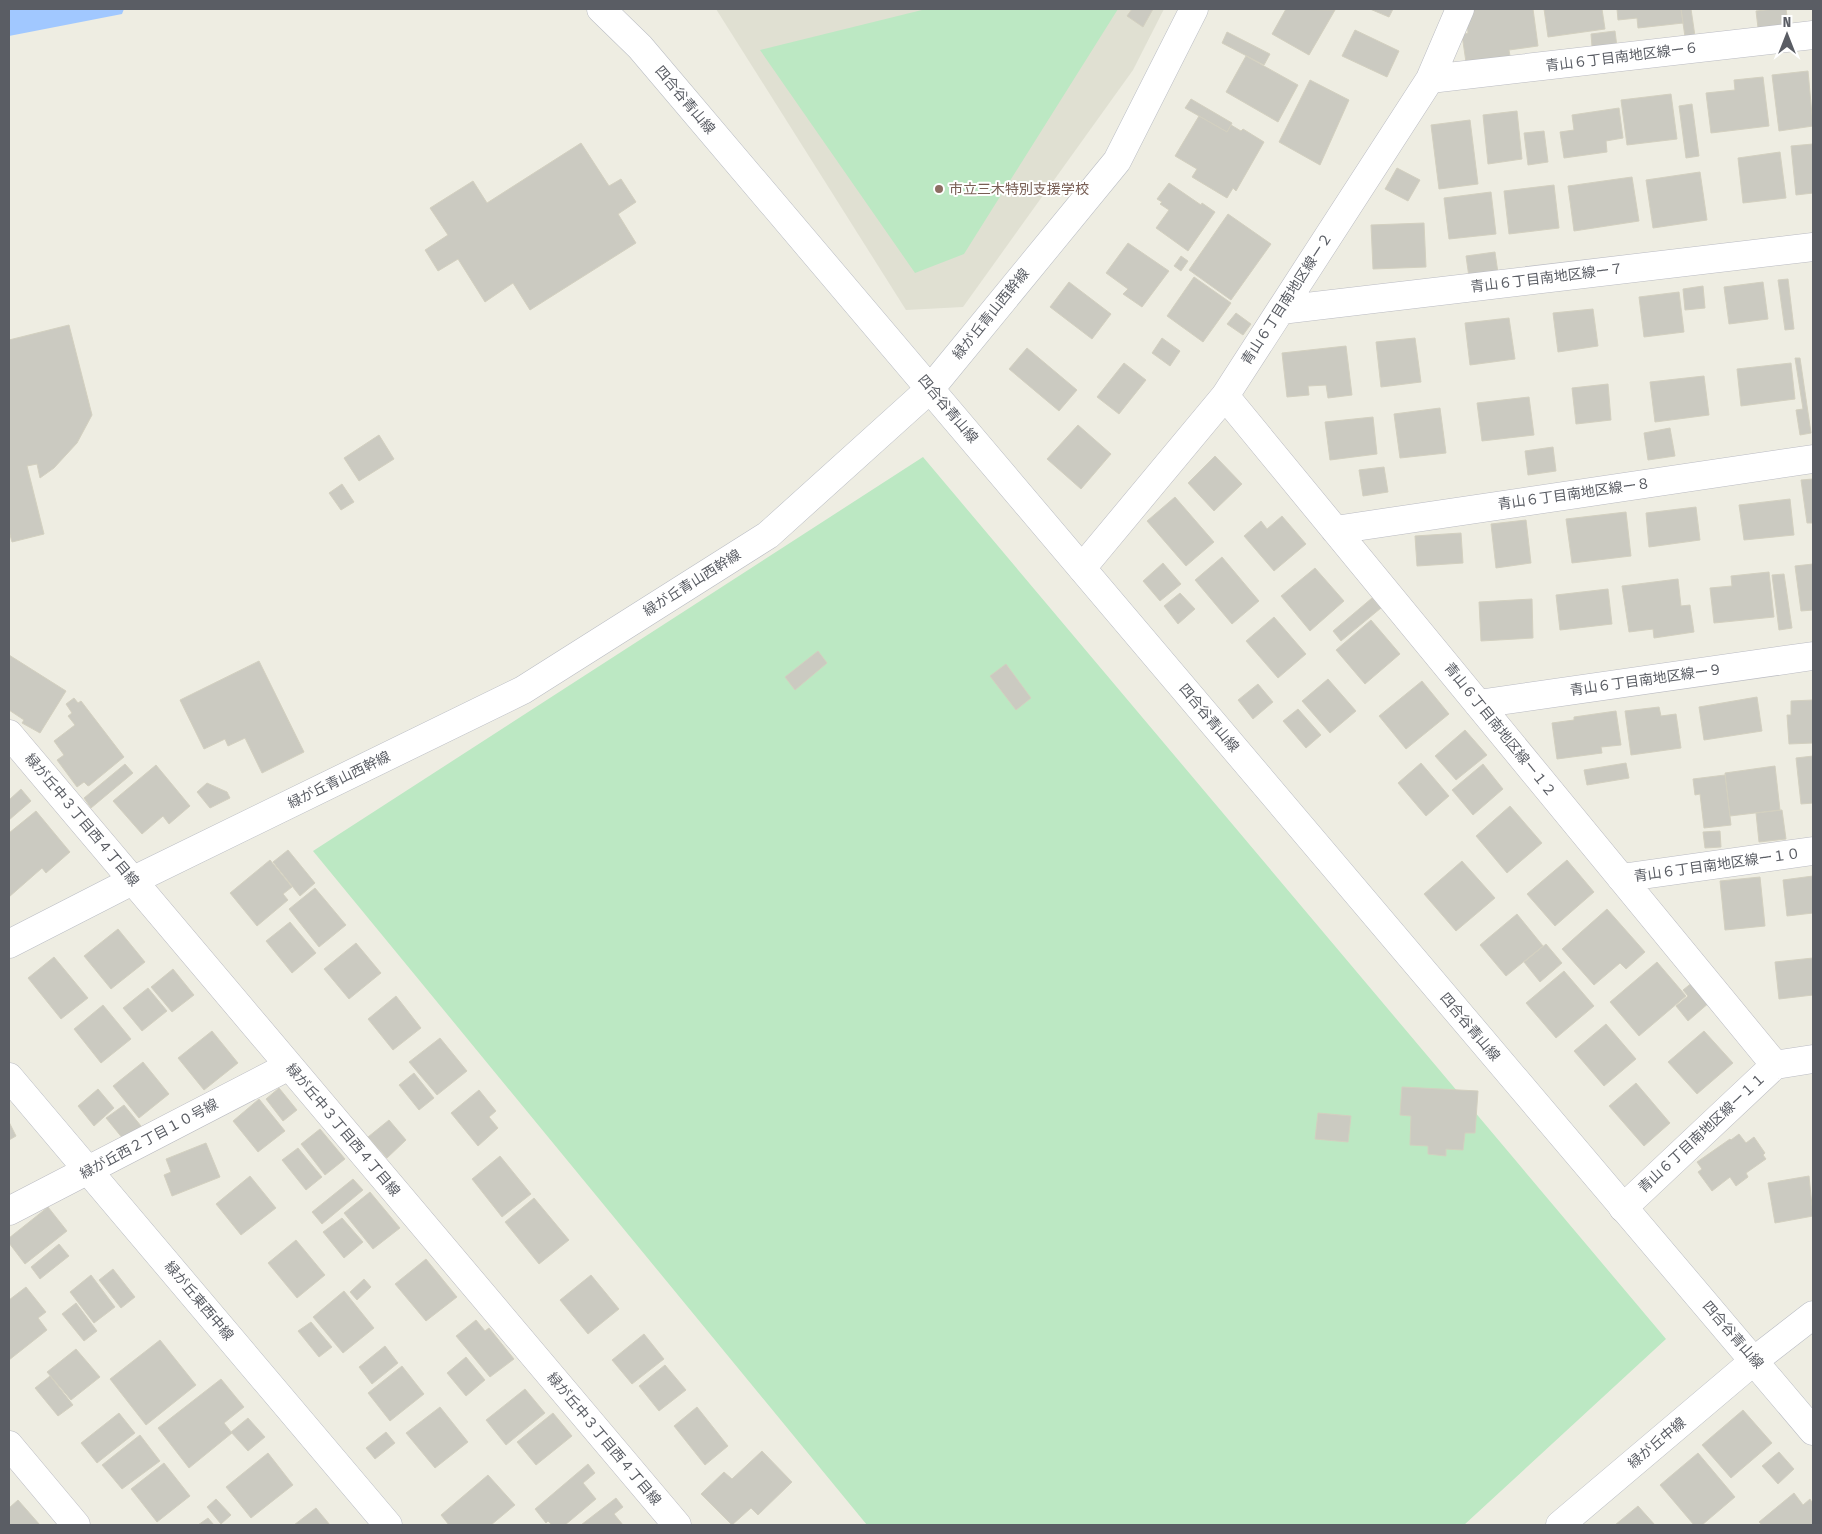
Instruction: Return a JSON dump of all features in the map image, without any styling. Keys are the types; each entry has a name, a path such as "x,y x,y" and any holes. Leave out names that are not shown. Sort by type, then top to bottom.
{"street":[{"name":"四合谷青山線","path":"601,9 640,47 931,388 1623,1208 1755,1360 1813,1431"},
{"name":"緑が丘青山西幹線","path":"9,944 134,880 523,690 768,535 931,388 1116,161 1194,9"},
{"name":"青山６丁目南地区線ー２","path":"1082,568 1225,396 1430,79 1460,9"},
{"name":"青山６丁目南地区線ー６","path":"1430,79 1813,35"},
{"name":"青山６丁目南地区線ー７","path":"1280,310 1813,247"},
{"name":"青山６丁目南地区線ー１２","path":"1225,396 1774,1065"},
{"name":"青山６丁目南地区線ー８","path":"1334,530 1813,459"},
{"name":"青山６丁目南地区線ー９","path":"1478,704 1813,656"},
{"name":"緑が丘中３丁目西４丁目線","path":"9,734 677,1525"},
{"name":"青山６丁目南地区線ー１０","path":"1621,878 1813,851"},
{"name":"青山６丁目南地区線ー１１","path":"1623,1208 1774,1065 1813,1059"},
{"name":"緑が丘西２丁目１０号線","path":"9,1212 289,1066"},
{"name":"緑が丘東西中線","path":"9,1077 388,1525"},
{"name":"緑が丘中線","path":"1560,1525 1755,1360 1813,1315"},
{"path":"9,1446 76,1525"}],"shaded area":[{"name":"市立三木特別支援学校","path":"716,9 1164,9 1133,70 963,307 906,310"}],"green space":[{"name":"市立三木特別支援学校","path":"926,9 1118,9 964,254 915,273 760,50"},
{"path":"923,457 1666,1339 1464,1525 867,1525 313,851"}],"water":[{"path":"9,9 124,9 122,14 9,36"}],"building":[{"path":"1132,9 1153,9 1143,27 1127,16"},
{"path":"1286,9 1335,10 1309,55 1272,34"},
{"path":"1370,9 1393,9 1389,17"},
{"path":"1473,9 1533,9 1538,46 1509,50 1510,56 1466,62 1462,35 1468,33 1467,21"},
{"path":"1544,9 1602,9 1605,29 1548,37"},
{"path":"1617,9 1681,9 1683,23 1638,28 1637,18 1618,20"},
{"path":"1681,9 1691,9 1696,43 1686,44"},
{"path":"1786,9 1789,31 1759,36 1756,11"},
{"path":"1355,30 1399,51 1387,77 1342,56"},
{"path":"1615,31 1618,55 1593,59 1591,34"},
{"path":"1227,32 1270,54 1264,65 1222,43"},
{"path":"1246,56 1298,85 1278,122 1226,92"},
{"path":"1808,71 1813,126 1779,131 1772,75"},
{"path":"1763,77 1769,126 1711,133 1706,93 1735,90 1734,80"},
{"path":"1310,80 1349,100 1320,165 1279,142"},
{"path":"1671,94 1677,139 1627,145 1621,100"},
{"path":"1191,99 1232,123 1227,132 1185,108"},
{"path":"1692,104 1699,156 1686,158 1679,106"},
{"path":"1619,108 1623,138 1606,141 1607,152 1564,158 1560,132 1574,130 1572,115"},
{"path":"1517,111 1522,159 1488,164 1483,115"},
{"path":"1199,116 1227,132 1231,125 1241,131 1243,129 1264,142 1236,191 1233,188 1227,198 1192,177 1197,169 1175,156"},
{"path":"1470,120 1478,184 1439,189 1431,125"},
{"path":"1544,131 1548,162 1528,165 1524,133"},
{"path":"581,143 609,186 621,179 636,202 618,214 636,243 530,310 513,283 485,302 458,259 438,271 425,250 448,235 430,208 473,181 487,203"},
{"path":"1813,144 1813,193 1796,195 1791,146"},
{"path":"1780,152 1786,198 1743,203 1738,158"},
{"path":"1397,168 1420,180 1408,201 1385,189"},
{"path":"1700,172 1707,220 1653,228 1646,180"},
{"path":"1632,177 1639,221 1574,231 1568,186"},
{"path":"1169,183 1201,205 1202,203 1215,212 1188,251 1156,228 1169,210 1160,204 1162,202 1157,199"},
{"path":"1554,185 1559,228 1509,234 1504,191"},
{"path":"1491,192 1496,234 1449,239 1444,198"},
{"path":"1228,214 1271,244 1231,300 1189,270"},
{"path":"1424,223 1426,267 1373,269 1371,225"},
{"path":"1128,243 1169,271 1142,307 1123,294 1128,289 1106,273"},
{"path":"1495,252 1498,273 1469,277 1466,256"},
{"path":"1181,256 1188,261 1181,271 1174,266"},
{"path":"1194,277 1231,303 1203,342 1167,316"},
{"path":"1788,279 1794,329 1785,330 1778,280"},
{"path":"1069,282 1111,314 1092,339 1050,307"},
{"path":"1763,282 1768,319 1729,324 1724,287"},
{"path":"1703,286 1705,308 1685,310 1683,289"},
{"path":"1679,292 1684,332 1644,337 1639,297"},
{"path":"1593,309 1598,346 1558,352 1553,313"},
{"path":"1236,313 1251,324 1243,335 1227,324"},
{"path":"1509,318 1515,359 1470,365 1465,323"},
{"path":"69,325 92,415 77,443 54,468 40,478 37,464 27,466 44,534 12,542 9,531 9,340"},
{"path":"1162,338 1180,351 1170,366 1152,353"},
{"path":"1415,338 1421,382 1381,387 1376,342"},
{"path":"1346,346 1352,395 1328,398 1326,385 1308,386 1309,395 1287,397 1282,353"},
{"path":"1027,348 1077,390 1059,411 1009,369"},
{"path":"1795,358 1800,358 1811,433 1800,435 1796,410 1803,409"},
{"path":"1124,363 1146,380 1119,414 1097,397"},
{"path":"1791,363 1795,399 1741,406 1737,369"},
{"path":"1704,376 1709,415 1655,422 1650,382"},
{"path":"1608,384 1611,420 1576,424 1572,388"},
{"path":"1529,397 1534,435 1482,441 1477,403"},
{"path":"1440,408 1446,453 1400,458 1394,414"},
{"path":"1373,417 1377,454 1330,460 1325,422"},
{"path":"1078,425 1111,454 1081,489 1047,459"},
{"path":"1670,428 1675,456 1648,460 1644,433"},
{"path":"379,435 394,459 359,481 344,458"},
{"path":"1553,447 1556,471 1528,475 1525,451"},
{"path":"1215,456 1242,484 1214,511 1188,483"},
{"path":"1384,467 1388,492 1363,496 1359,470"},
{"path":"1813,479 1813,523 1807,523 1801,480"},
{"path":"342,484 354,502 341,510 329,493"},
{"path":"1175,497 1214,542 1186,566 1147,521"},
{"path":"1790,499 1794,535 1744,540 1739,505"},
{"path":"1696,507 1700,540 1649,547 1646,513"},
{"path":"1626,512 1631,556 1572,563 1566,519"},
{"path":"1282,516 1306,544 1274,571 1244,536 1261,521 1267,529"},
{"path":"1526,520 1531,563 1496,568 1491,524"},
{"path":"1461,533 1463,563 1417,566 1415,536"},
{"path":"1222,557 1259,601 1232,624 1195,580"},
{"path":"1163,563 1181,584 1160,601 1143,581"},
{"path":"1813,564 1813,610 1801,611 1795,566"},
{"path":"1315,568 1344,601 1310,631 1281,596"},
{"path":"1769,572 1774,617 1714,623 1710,588 1732,586 1731,576"},
{"path":"1784,574 1792,628 1779,630 1772,575"},
{"path":"1678,579 1681,606 1690,605 1694,632 1654,638 1653,629 1629,632 1622,586"},
{"path":"1608,589 1612,624 1560,630 1556,595"},
{"path":"1180,593 1195,609 1178,624 1164,606"},
{"path":"1372,598 1381,608 1341,641 1333,631"},
{"path":"1532,599 1533,638 1481,641 1479,602"},
{"path":"1274,617 1306,654 1278,678 1246,641"},
{"path":"1371,620 1400,654 1365,684 1336,650"},
{"path":"818,651 827,663 795,690 785,677"},
{"path":"9,655 66,691 40,733 22,723 24,720 9,710"},
{"path":"259,661 304,752 262,773 245,738 228,746 225,739 204,749 180,700"},
{"path":"1006,664 1031,698 1016,710 990,676"},
{"path":"1328,679 1356,711 1330,733 1302,701"},
{"path":"1422,681 1449,714 1406,749 1379,716"},
{"path":"1258,684 1273,702 1253,719 1238,700"},
{"path":"1757,697 1762,731 1704,740 1699,707"},
{"path":"74,698 78,703 81,701 124,757 88,786 84,782 77,787 57,760 64,755 54,741 75,725 68,716 72,713 66,704"},
{"path":"1813,700 1813,743 1789,744 1787,715 1791,715 1791,701"},
{"path":"1659,707 1661,716 1676,714 1681,748 1631,755 1625,711"},
{"path":"1298,709 1321,735 1306,748 1283,721"},
{"path":"1616,711 1621,745 1601,747 1602,753 1557,759 1552,723 1574,720 1574,717"},
{"path":"1465,730 1487,755 1456,780 1435,756"},
{"path":"1813,756 1813,803 1801,804 1796,758"},
{"path":"1421,763 1449,796 1426,816 1398,783"},
{"path":"1626,763 1629,778 1587,785 1584,770"},
{"path":"125,764 133,773 91,808 84,798"},
{"path":"1483,764 1503,789 1473,815 1452,790"},
{"path":"156,765 190,806 169,824 163,816 142,834 113,801"},
{"path":"1775,766 1780,810 1730,816 1725,773"},
{"path":"1725,775 1731,825 1704,828 1700,794 1695,795 1693,779"},
{"path":"207,783 227,792 230,798 210,808 197,792"},
{"path":"21,789 31,801 9,820 9,800"},
{"path":"1510,806 1542,843 1507,873 1476,836"},
{"path":"1782,810 1786,839 1759,842 1756,813"},
{"path":"36,811 70,852 46,873 42,868 9,897 9,833"},
{"path":"1720,831 1721,847 1705,848 1703,832"},
{"path":"288,850 315,883 300,896 273,862"},
{"path":"270,860 292,887 283,894 288,900 257,926 230,893"},
{"path":"1567,860 1594,892 1555,926 1527,894"},
{"path":"1462,861 1495,898 1456,931 1424,894"},
{"path":"1813,876 1813,913 1787,916 1783,880"},
{"path":"1760,877 1765,926 1725,930 1720,881"},
{"path":"315,888 346,925 319,947 289,909"},
{"path":"1607,909 1645,952 1626,969 1620,963 1594,985 1562,949"},
{"path":"1517,914 1543,946 1506,976 1480,945"},
{"path":"290,922 316,953 292,973 266,941"},
{"path":"118,929 145,962 111,989 84,956"},
{"path":"356,943 381,973 349,999 324,969"},
{"path":"1546,944 1562,963 1540,982 1524,962"},
{"path":"54,957 88,998 61,1019 28,978"},
{"path":"1813,958 1813,995 1779,999 1775,962"},
{"path":"1657,962 1686,996 1639,1036 1610,1002"},
{"path":"173,969 194,995 172,1012 151,987"},
{"path":"1564,971 1594,1006 1556,1038 1526,1003"},
{"path":"1693,982 1710,1002 1688,1021 1676,1006 1688,996 1683,990"},
{"path":"148,988 167,1011 142,1031 123,1008"},
{"path":"396,996 421,1028 393,1050 368,1019"},
{"path":"103,1005 131,1039 101,1063 74,1029"},
{"path":"1606,1024 1636,1059 1604,1086 1574,1051"},
{"path":"212,1031 238,1063 204,1090 178,1058"},
{"path":"1704,1031 1733,1063 1697,1094 1668,1062"},
{"path":"440,1038 467,1071 437,1095 409,1062"},
{"path":"143,1062 169,1094 139,1118 113,1086"},
{"path":"414,1073 434,1098 419,1110 399,1085"},
{"path":"1636,1083 1670,1123 1644,1146 1609,1106"},
{"path":"1402,1087 1478,1091 1475,1133 1465,1133 1463,1150 1446,1149 1446,1156 1428,1154 1428,1146 1410,1145 1411,1116 1400,1115"},
{"path":"279,1088 297,1110 283,1121 266,1099"},
{"path":"98,1089 114,1108 94,1126 78,1106"},
{"path":"479,1090 496,1111 489,1117 498,1128 478,1146 451,1113"},
{"path":"259,1099 285,1131 258,1152 233,1121"},
{"path":"124,1105 141,1126 124,1140 106,1118"},
{"path":"1318,1113 1351,1116 1348,1142 1315,1139"},
{"path":"389,1120 406,1140 387,1158 368,1137"},
{"path":"9,1122 16,1136 9,1140"},
{"path":"320,1129 345,1159 325,1175 301,1144"},
{"path":"1739,1134 1746,1143 1754,1137 1765,1153 1763,1155 1766,1159 1746,1173 1748,1177 1736,1186 1730,1177 1712,1191 1698,1172 1702,1169 1697,1162"},
{"path":"206,1143 220,1177 172,1196 164,1175 171,1172 166,1159"},
{"path":"298,1148 322,1177 306,1190 282,1160"},
{"path":"500,1156 531,1194 502,1217 472,1179"},
{"path":"250,1176 276,1208 241,1235 216,1204"},
{"path":"1809,1176 1813,1216 1775,1223 1768,1183"},
{"path":"353,1179 363,1190 322,1224 312,1212"},
{"path":"370,1192 400,1228 373,1249 344,1213"},
{"path":"534,1198 569,1240 539,1264 505,1222"},
{"path":"48,1207 67,1231 25,1264 9,1243 9,1238"},
{"path":"342,1218 363,1242 344,1258 323,1232"},
{"path":"296,1240 325,1275 297,1298 268,1263"},
{"path":"59,1244 69,1256 40,1279 31,1267"},
{"path":"426,1259 457,1297 426,1321 395,1284"},
{"path":"113,1269 135,1297 121,1308 99,1280"},
{"path":"91,1275 115,1307 94,1323 70,1292"},
{"path":"591,1275 619,1309 588,1334 560,1300"},
{"path":"364,1279 371,1287 357,1300 350,1292"},
{"path":"26,1287 46,1312 38,1318 47,1330 9,1360 9,1300"},
{"path":"344,1291 374,1328 343,1353 313,1317"},
{"path":"76,1303 97,1331 84,1341 62,1314"},
{"path":"476,1320 485,1331 489,1328 514,1359 490,1377 456,1336"},
{"path":"311,1322 332,1347 319,1357 298,1331"},
{"path":"644,1334 664,1359 632,1384 612,1360"},
{"path":"160,1340 196,1385 146,1425 110,1379"},
{"path":"385,1346 398,1363 372,1384 359,1367"},
{"path":"76,1349 100,1377 71,1400 47,1372"},
{"path":"466,1357 485,1380 466,1396 447,1373"},
{"path":"665,1365 686,1390 659,1411 639,1386"},
{"path":"402,1366 424,1394 390,1421 368,1393"},
{"path":"50,1376 73,1405 58,1416 35,1388"},
{"path":"221,1379 244,1407 224,1423 232,1433 189,1468 158,1428"},
{"path":"525,1389 545,1413 506,1445 486,1420"},
{"path":"440,1407 468,1442 435,1468 406,1433"},
{"path":"697,1407 728,1446 705,1465 674,1426"},
{"path":"1743,1410 1772,1443 1731,1478 1702,1445"},
{"path":"119,1413 135,1433 97,1463 81,1443"},
{"path":"553,1413 572,1436 536,1465 517,1442"},
{"path":"248,1418 265,1437 248,1451 231,1432"},
{"path":"386,1432 395,1443 375,1459 366,1448"},
{"path":"140,1435 160,1461 122,1489 102,1465"},
{"path":"762,1451 792,1482 758,1515 751,1508 732,1525 701,1494 724,1472 732,1479"},
{"path":"1779,1452 1794,1469 1778,1484 1762,1466"},
{"path":"268,1453 293,1485 251,1518 226,1487"},
{"path":"1698,1453 1735,1497 1702,1525 1694,1525 1660,1485"},
{"path":"164,1463 190,1496 157,1522 131,1489"},
{"path":"588,1464 595,1473 583,1483 596,1499 565,1525 552,1525 548,1521 546,1523 535,1509"},
{"path":"488,1475 515,1505 491,1525 449,1525 441,1515"},
{"path":"1794,1493 1803,1505 1810,1499 1813,1504 1813,1525 1762,1525 1759,1522"},
{"path":"616,1498 623,1507 614,1514 623,1525 581,1525"},
{"path":"216,1499 231,1515 221,1524 207,1507"},
{"path":"18,1500 40,1525 9,1525 9,1508"},
{"path":"1638,1506 1655,1525 1615,1525"},
{"path":"316,1508 330,1525 294,1525"},
{"path":"208,1518 214,1525 198,1525"}],"place":[{"name":"市立三木特別支援学校","path":"939,189"}]}
